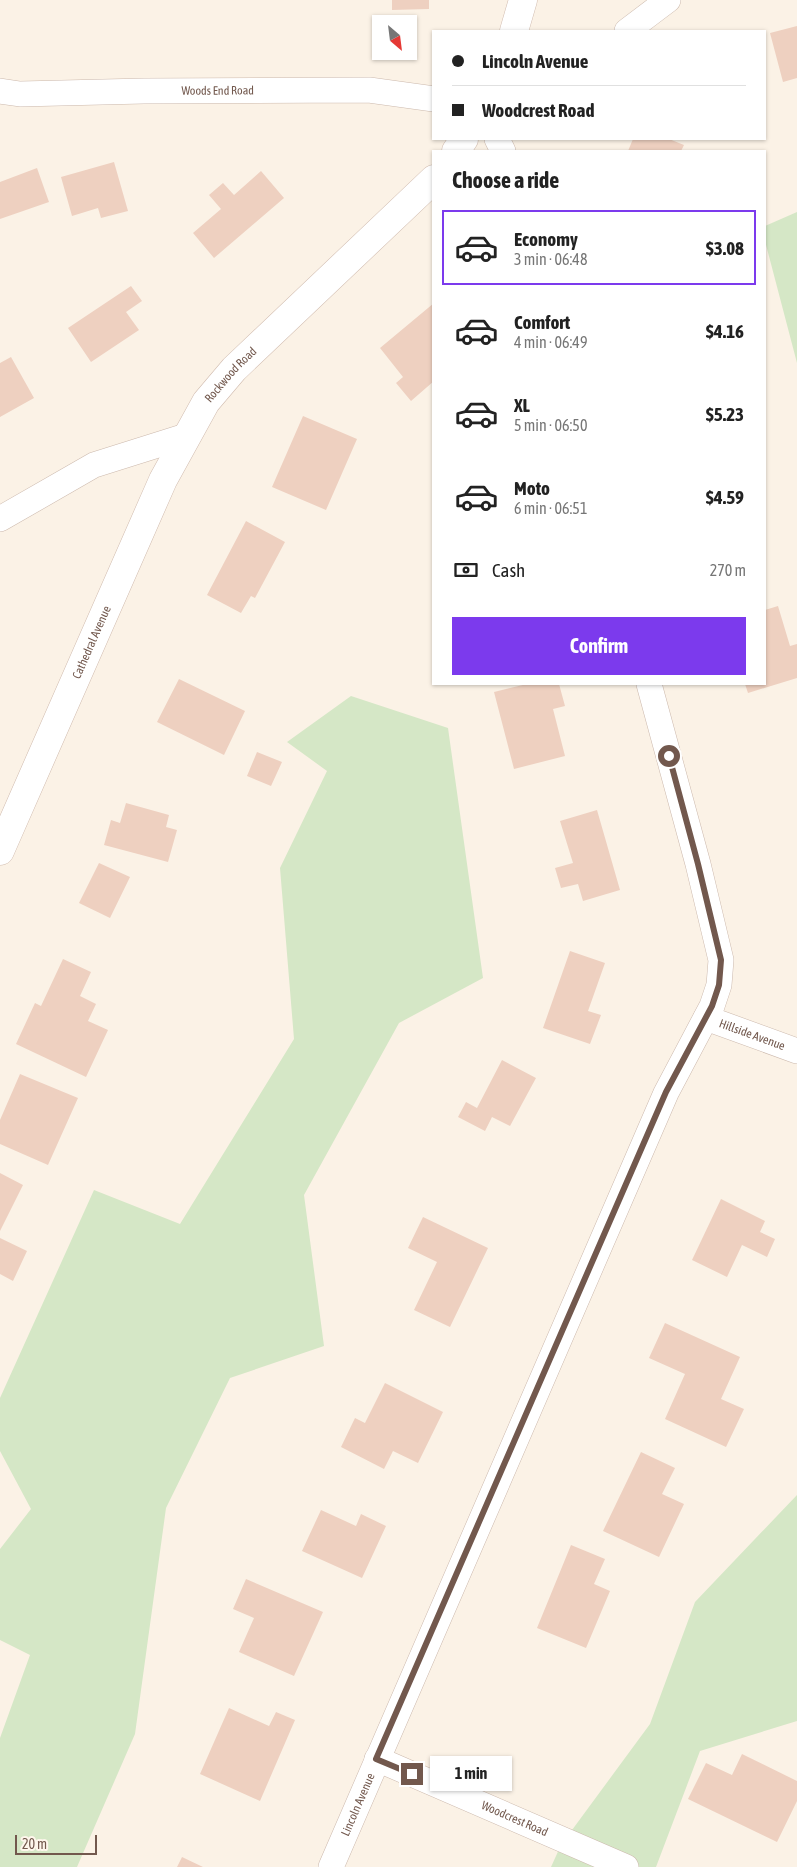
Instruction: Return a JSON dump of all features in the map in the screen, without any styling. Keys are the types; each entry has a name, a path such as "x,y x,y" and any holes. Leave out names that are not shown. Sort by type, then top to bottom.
{"street":[{"path":"514,30 523,0"},
{"path":"629,30 668,0"},
{"name":"Woods End Road","path":"0,91 20,94 144,91 369,90 432,99"},
{"name":"Rockwood Road","path":"186,436 206,402 234,370 432,181"},
{"path":"0,519 94,465 186,436"},
{"name":"Cathedral Avenue","path":"0,851 159,489 186,436"},
{"name":"Lincoln Avenue","path":"330,1867 666,1092 712,1006 719,985 721,960 698,864 649,685"},
{"name":"Hillside Avenue","path":"706,1018 797,1051"},
{"name":"Woodcrest Road","path":"376,1759 626,1867"}],"green space":[{"path":"797,212 797,363 766,245 766,226"},
{"path":"351,696 448,728 483,978 399,1023 304,1195 324,1346 230,1378 166,1508 135,1734 77,1867 0,1867 0,1738 30,1655 0,1640 0,1549 31,1509 0,1451 0,1398 94,1190 180,1224 294,1039 280,868 327,771 287,742"},
{"path":"797,1495 797,1721 700,1751 656,1867 551,1867 561,1845 650,1724 695,1602"}],"building":[{"path":"392,0 429,0 429,9 392,10"},
{"path":"797,26 797,78 783,82 770,33"},
{"path":"633,140 672,140 684,145 682,150 628,150"},
{"path":"114,162 128,211 101,218 98,208 72,216 61,177"},
{"path":"37,168 49,202 0,219 0,182"},
{"path":"261,171 284,198 214,258 193,233 221,209 209,195 223,183 234,195"},
{"path":"131,286 142,301 126,312 139,330 91,362 68,328"},
{"path":"432,305 432,383 411,401 396,383 403,377 380,348"},
{"path":"11,357 34,398 0,417 0,363"},
{"path":"303,416 357,439 326,510 272,487"},
{"path":"246,521 285,542 255,598 251,596 241,613 207,595"},
{"path":"778,606 790,646 797,644 797,678 748,693 745,685 766,685 766,610"},
{"path":"179,679 245,711 224,755 157,722"},
{"path":"523,685 559,685 565,706 553,709 565,756 514,769 494,692"},
{"path":"257,752 282,762 271,786 247,776"},
{"path":"126,803 169,815 166,827 177,830 168,862 104,845 111,820 120,823"},
{"path":"597,810 620,890 583,901 578,884 561,888 555,868 573,863 560,821"},
{"path":"99,863 130,877 110,918 79,903"},
{"path":"570,951 605,963 588,1011 601,1015 590,1044 543,1028"},
{"path":"63,959 91,972 80,996 96,1004 88,1021 108,1030 86,1077 16,1044 35,1003 41,1006"},
{"path":"502,1060 536,1078 510,1126 492,1117 485,1131 458,1117 466,1102 477,1108"},
{"path":"20,1074 78,1098 48,1165 0,1144 0,1120"},
{"path":"0,1173 23,1185 0,1231"},
{"path":"721,1199 765,1221 760,1232 775,1239 767,1257 742,1245 727,1277 692,1260"},
{"path":"423,1217 488,1248 450,1327 414,1310 437,1262 408,1248"},
{"path":"0,1238 27,1251 13,1281 0,1274"},
{"path":"665,1323 740,1357 721,1399 744,1409 726,1447 665,1419 685,1374 649,1358"},
{"path":"385,1383 443,1412 418,1463 393,1451 384,1469 341,1447 355,1418 365,1423"},
{"path":"641,1452 675,1468 662,1494 684,1504 659,1557 603,1531"},
{"path":"321,1510 356,1526 361,1514 386,1526 362,1578 302,1551"},
{"path":"571,1545 605,1559 594,1584 610,1591 586,1648 537,1628"},
{"path":"246,1579 323,1612 294,1676 239,1652 254,1618 233,1609"},
{"path":"229,1708 269,1726 276,1712 295,1720 260,1801 200,1774"},
{"path":"742,1754 797,1781 797,1801 777,1842 688,1799 706,1763 732,1775"},
{"path":"182,1857 203,1867 177,1867"}],"route":[{"path":"412,1774 376,1759 666,1092 712,1006 719,985 721,960 669,756"}]}
